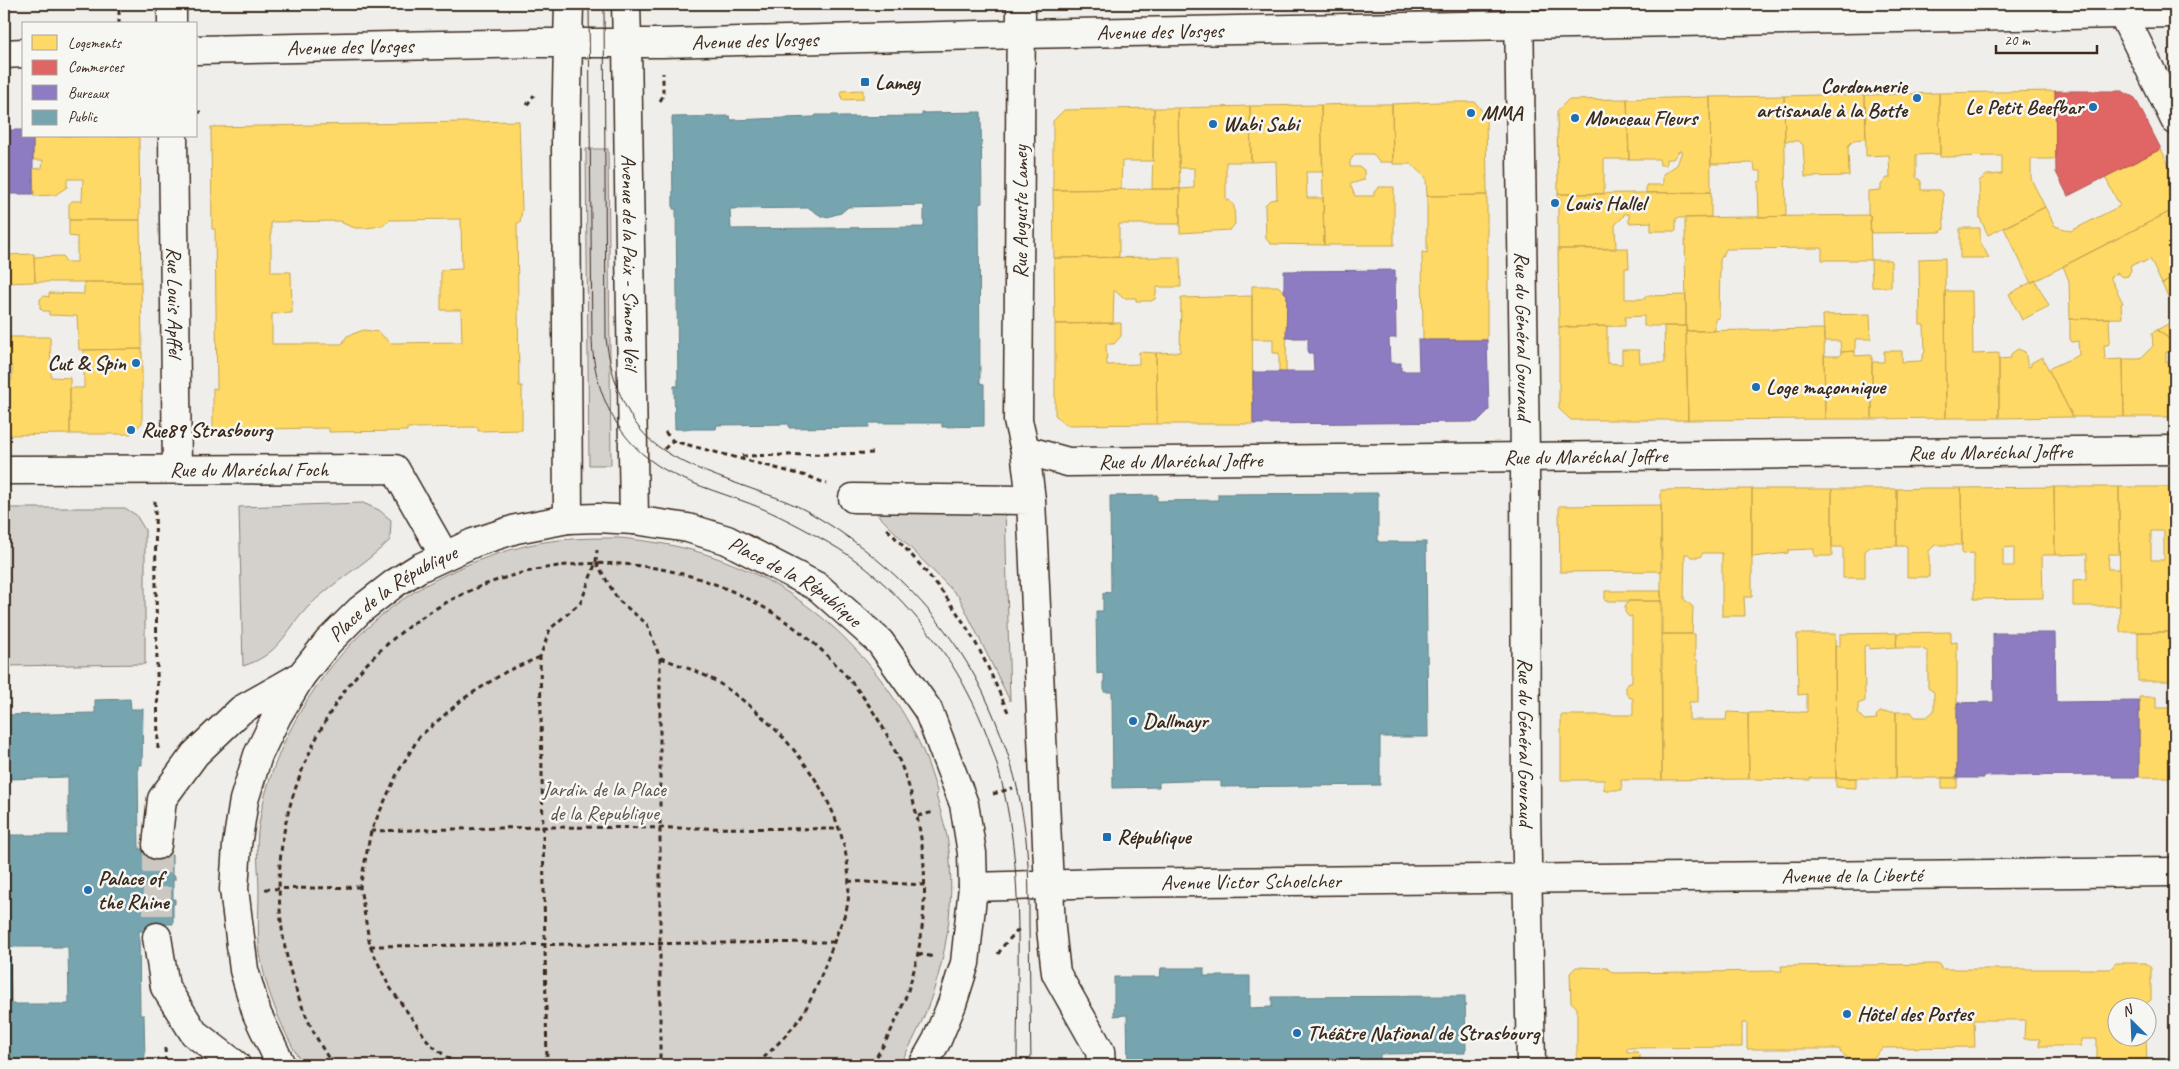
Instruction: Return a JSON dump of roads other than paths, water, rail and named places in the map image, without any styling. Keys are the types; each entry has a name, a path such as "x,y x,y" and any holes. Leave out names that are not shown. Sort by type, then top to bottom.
{"street":[{"path":"172,4 172,22"},
{"path":"568,519 566,140 570,4"},
{"name":"Avenue de la Paix - Simone Veil","path":"626,4 634,520"},
{"name":"Rue Auguste Lamey","path":"1021,4 1018,421 1025,450"},
{"path":"2120,9 2175,120"},
{"name":"Avenue des Vosges","path":"198,50 1021,34 1519,14 2120,9 2174,13"},
{"name":"Rue du Général Gouraud","path":"1519,14 1525,457 1526,809 1529,879 1531,1065"},
{"path":"4,54 22,53"},
{"name":"Rue Louis Apffel","path":"173,138 177,468"},
{"path":"1025,450 1031,500 1051,928 1056,973 1100,1051 1100,1065"},
{"name":"Rue du Maréchal Joffre","path":"1025,450 1068,462 2175,450"},
{"name":"Rue du Maréchal Foch","path":"4,470 177,468 396,469 444,555"},
{"path":"853,498 1031,500"},
{"name":"Place de la République","path":"281,1065 257,1014 244,970 234,889 237,845 244,800 258,755 277,716 301,676 328,642 360,610 395,583 444,555 516,529 568,519 634,520 688,528 727,540 818,587 880,642 928,710 964,804 972,853 973,887 965,963 952,1004 937,1040 923,1065"},
{"name":"Place de la République","path":"157,845 162,799 195,754 241,710 301,676"},
{"name":"Avenue de la Liberté","path":"1529,879 2175,872"},
{"name":"Avenue Victor Schoelcher","path":"973,887 1049,884 1529,879"},
{"path":"157,937 165,987 194,1034 236,1065"}],"tunnel":[{"path":"157,845 157,937"}],"tram line":[{"path":"589,4 592,340 594,360 604,398 622,432 635,447 667,471 690,482 749,503 781,517 830,543 858,562 877,577 912,613 929,633 957,673 988,737 1002,783 1011,829 1016,875 1018,922 1017,1065"},
{"path":"604,4 606,338 612,370 623,401 640,429 663,450 706,472 798,506 838,530 864,549 888,569 932,614 968,665 983,692 1001,734 1018,791 1024,821 1029,881 1031,1065"}],"place":[{"name":"Lamey","path":"865,82"},
{"name":"Cordonnerie artisanale à la Botte","path":"1917,98"},
{"name":"Le Petit Beefbar","path":"2093,107"},
{"name":"MMA","path":"1471,113"},
{"name":"Monceau Fleurs","path":"1575,118"},
{"name":"Wabi Sabi","path":"1213,124"},
{"name":"Louis Hallel","path":"1555,203"},
{"name":"Cut & Spin","path":"136,363"},
{"name":"Loge maçonnique","path":"1756,387"},
{"name":"Rue89 Strasbourg","path":"131,430"},
{"name":"Dallmayr","path":"1133,721"},
{"name":"République","path":"1107,837"},
{"name":"Palace of the Rhine","path":"88,890"},
{"name":"Hôtel des Postes","path":"1847,1014"},
{"name":"Théâtre National de Strasbourg","path":"1297,1033"}],"park label":[{"name":"Jardin de la Place de la Republique","path":"604,801"}]}
